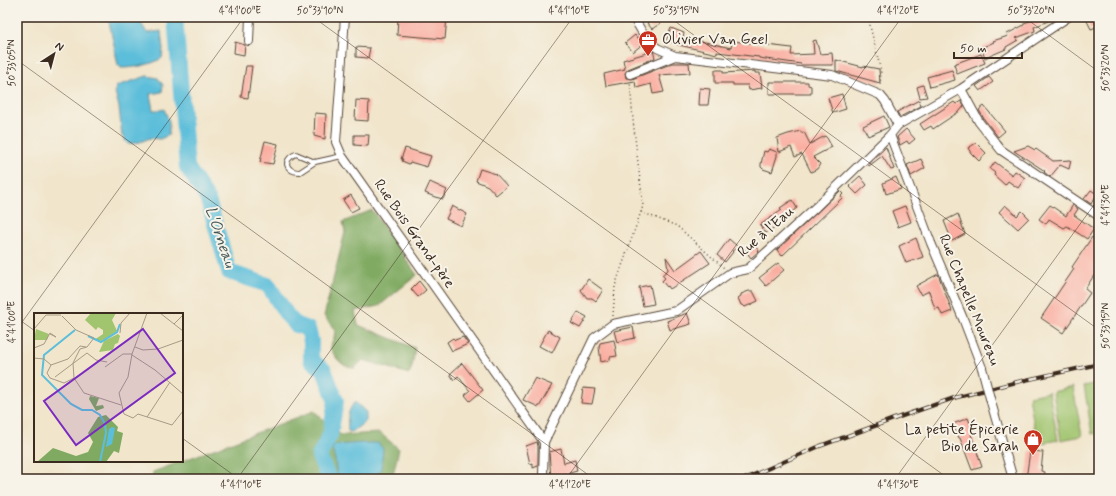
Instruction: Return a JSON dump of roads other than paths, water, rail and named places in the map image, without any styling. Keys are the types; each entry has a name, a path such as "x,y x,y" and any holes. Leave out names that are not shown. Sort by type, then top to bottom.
{"street":[{"path":"249,41 250,17"},
{"name":"Rue Bois Grand-père","path":"345,17 336,142 342,156 544,442"},
{"path":"634,17 644,35 657,48 676,56 832,75 880,95 885,101 898,125 961,89 1068,17"},
{"path":"630,74 676,56"},
{"path":"961,89 979,122 1000,150 1099,216"},
{"name":"Rue à l'Eau","path":"541,479 543,475 544,442 594,338 613,324 676,311 730,273 748,269 816,207 890,135 898,125"},
{"name":"Rue Chapelle Moureau","path":"890,135 931,243 982,368 1013,479"}],"lane":[{"path":"315,162 296,154 291,156 287,161 287,166 290,170 300,172 315,162 342,156"}],"water":[{"path":"108,17 146,17 141,23 147,33 161,31 163,49 162,58 153,63 142,66 121,68 118,65"},
{"path":"147,76 158,78 163,85 162,92 150,94 153,110 164,109 169,121 169,135 160,139 150,138 140,142 128,144 122,136 119,107 115,92 117,86"},
{"path":"355,402 366,412 366,421 352,432 348,431 348,419 350,409"},
{"path":"378,443 383,449 381,469 375,479 337,479 335,459 332,449 335,445"}],"waterway":[{"name":"L'Orneau","path":"175,17 187,167 208,200 229,272 268,285 287,315 296,325 308,329 311,341 311,360 324,370 336,401 330,435 319,456 329,479"}],"railway":[{"path":"744,479 820,446 954,398 1021,381 1099,364"}],"place":[{"name":"Olivier Van Geel","path":"648,57"},
{"name":"La petite Épicerie Bio de Sarah","path":"1033,456"}]}
